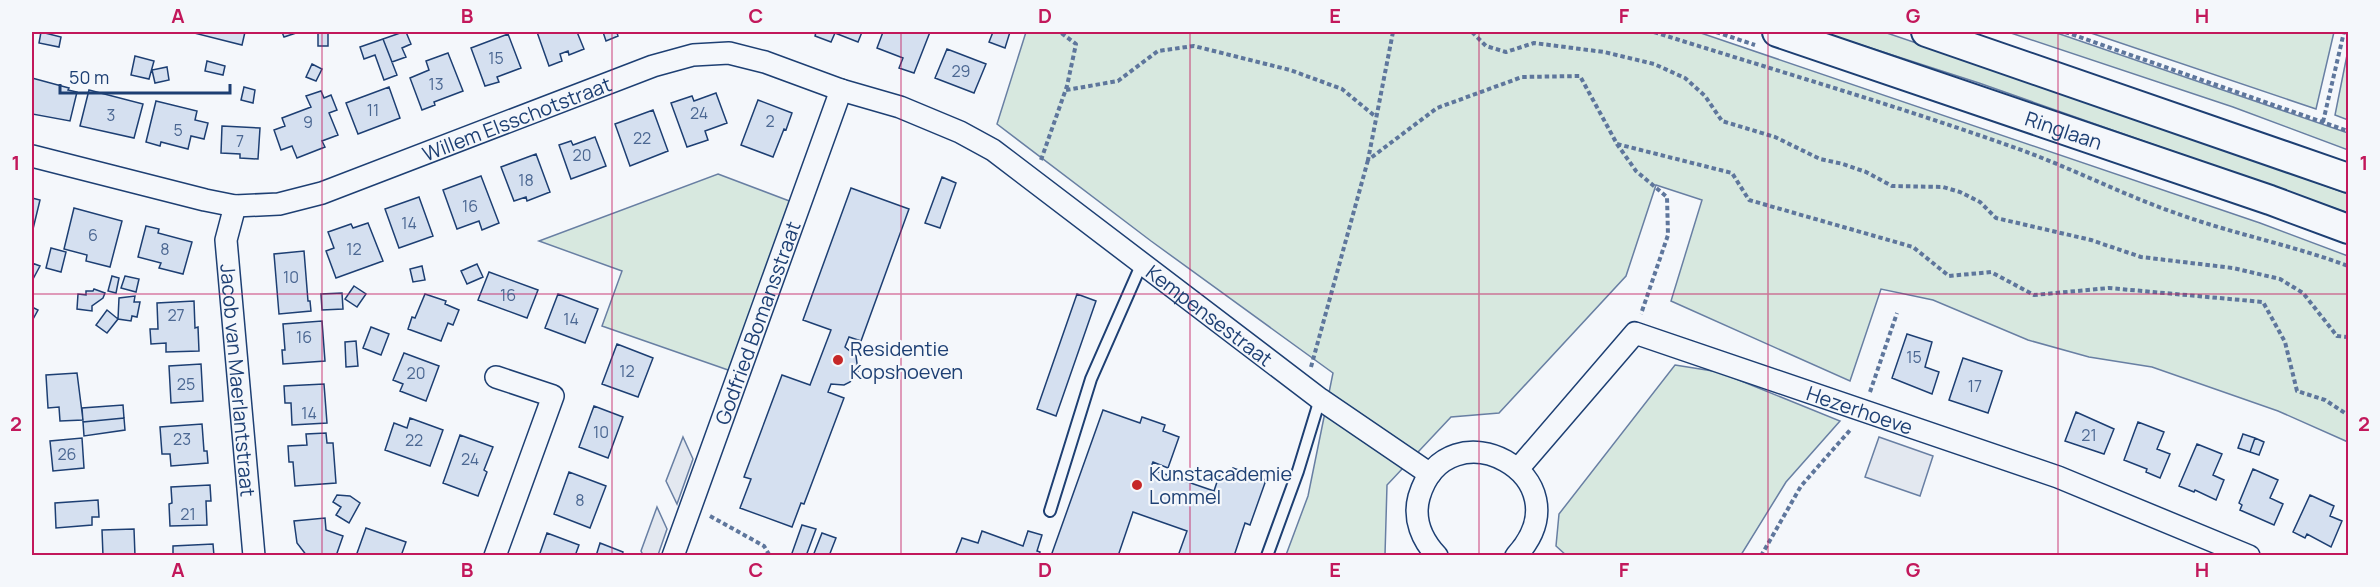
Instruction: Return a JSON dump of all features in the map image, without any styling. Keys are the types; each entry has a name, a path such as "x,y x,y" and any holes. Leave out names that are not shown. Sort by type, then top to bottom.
{"main road":[{"name":"Ringlaan","path":"1777,32 2349,229"},
{"path":"1926,32 2349,178"}],"street":[{"name":"Willem Elsschotstraat","path":"32,156 235,206 279,204 322,193 652,66 693,55 729,54 765,62 841,90 900,107 960,132 993,150"},
{"name":"Godfried Bomansstraat","path":"673,555 841,90"},
{"name":"Kempensestraat","path":"993,150 1312,394 1430,474"},
{"name":"Jacob van Maerlantstraat","path":"235,206 226,240 254,555"},
{"name":"Hezerhoeve","path":"1635,333 2058,477 2249,555"},
{"path":"1518,469 1635,333"},
{"path":"495,555 553,396 496,377"},
{"path":"1437,555 1422,534 1418,519 1418,503 1422,488 1430,474 1442,463 1457,455 1473,452 1489,453 1505,459 1518,469 1528,482 1534,497 1536,513 1528,552"},
{"path":"1412,555 1422,534"}],"lane":[{"path":"1050,511 1091,379 1142,263"},
{"path":"1267,555 1298,471 1312,394"}],"path":[{"path":"1034,181 1066,90 1076,44 1060,32"},
{"path":"1312,394 1368,160 1393,32"},
{"path":"1472,32 1486,46 1506,52 1534,43 1604,52 1654,64 1685,78 1705,96 1722,121 1775,137 1820,159 1866,172 1892,186 1943,188 1960,192 1980,201 1996,218 2091,240 2141,257 2233,268 2280,279 2303,293 2337,336 2349,337"},
{"path":"1654,32 1855,94 2026,152 2184,216 2279,245 2313,252 2349,266"},
{"path":"2065,32 2349,131"},
{"path":"2324,122 2344,32"},
{"path":"1066,90 1118,81 1158,51 1194,46 1290,70 1342,89 1376,117"},
{"path":"1368,160 1437,108 1522,77 1580,76 1617,144 1636,171 1667,197 1668,235 1635,333"},
{"path":"1617,144 1732,173 1749,200 1912,247 1948,276 1991,272 2034,295 2109,288 2264,302 2285,342 2297,391 2325,400 2349,415"},
{"path":"1761,555 1801,486 1861,417 1897,313"},
{"path":"691,506 764,546 770,555"}],"shaded area":[{"path":"1026,32 1698,32 2260,223 2348,256 2348,442 2278,411 2152,367 2089,357 2028,340 1933,300 1881,289 1850,381 1671,301 1702,200 1656,185 1626,276 1499,413 1451,417 1387,485 1385,555 1286,555 1308,496 1333,373 1151,241 997,124"},
{"path":"1821,32 1884,32 2175,131 2348,194 2348,213 1979,83"},
{"path":"2008,32 2054,32 2348,133 2348,150 2233,107"},
{"path":"2088,32 2334,32 2316,109"},
{"path":"2348,50 2348,120 2335,115"},
{"path":"718,174 792,202 731,371 602,326 622,271 539,241"},
{"path":"1675,365 1719,372 1840,421 1786,482 1741,555 1567,556 1556,546 1559,514"},
{"path":"683,437 693,459 677,504 666,481"},
{"path":"1879,437 1933,456 1920,496 1865,477"},
{"path":"657,507 667,529 658,555 643,555 641,551"}],"building":[{"path":"41,32 61,37 59,47 39,43"},
{"path":"194,32 245,32 242,45"},
{"path":"282,32 299,32 284,37"},
{"path":"406,32 411,44 402,48 406,57 392,62 383,39"},
{"path":"537,32 577,32 584,49 569,55 568,51 560,54 562,61 549,66"},
{"path":"603,32 620,32 617,33 618,36 606,41"},
{"path":"816,32 862,32 858,42 835,33 831,42 815,36"},
{"path":"883,32 930,32 914,73 899,68 903,58 877,48"},
{"path":"993,32 1010,32 1005,48 989,42"},
{"path":"318,33 328,33 328,46 318,46"},
{"path":"508,34 521,68 497,77 499,82 485,86 471,48"},
{"path":"383,39 397,75 384,80 375,55 364,59 360,47"},
{"path":"947,49 986,64 974,93 935,78"},
{"path":"448,53 463,91 434,102 435,105 422,110 410,78 429,70 426,61"},
{"path":"135,56 154,61 149,79 131,75"},
{"path":"207,61 225,66 223,75 205,71"},
{"path":"312,64 322,69 316,81 306,77"},
{"path":"167,67 169,80 155,83 152,70"},
{"path":"32,78 77,92 70,121 32,114"},
{"path":"244,87 255,90 253,103 241,100"},
{"path":"389,87 400,118 358,134 346,103"},
{"path":"89,90 143,104 134,138 80,126"},
{"path":"321,91 324,98 331,95 337,110 329,113 338,135 322,141 325,147 297,158 292,146 281,150 274,130 285,126 282,118 311,107 306,96"},
{"path":"716,93 727,123 705,131 708,140 687,147 671,103 692,96 694,101"},
{"path":"758,100 792,113 773,157 741,145"},
{"path":"156,101 197,111 195,120 208,123 204,139 191,136 188,149 161,142 160,146 146,142"},
{"path":"653,110 668,151 630,166 615,124"},
{"path":"222,126 260,128 258,159 240,158 240,154 221,153"},
{"path":"595,137 606,166 571,179 559,145 571,141 573,145"},
{"path":"536,154 550,192 527,201 526,197 514,201 501,167"},
{"path":"481,176 499,223 482,230 479,221 457,229 443,190"},
{"path":"942,177 956,183 940,228 925,223"},
{"name":"Residentie Kopshoeven","path":"851,188 909,209 861,341 849,337 845,347 856,356 858,371 850,382 844,385 831,384 828,392 844,398 804,504 801,503 792,527 740,508 751,479 744,477 782,375 810,385 831,330 803,320"},
{"path":"419,197 433,236 399,248 385,209"},
{"path":"32,198 40,200 33,229 32,229"},
{"path":"74,208 122,221 110,267 86,261 87,255 64,249"},
{"path":"368,223 383,261 336,278 326,251 334,248 328,232 351,224 353,228"},
{"path":"146,226 159,229 158,233 192,242 183,274 159,268 161,263 138,257"},
{"path":"51,248 66,252 61,272 46,268"},
{"path":"304,251 308,301 310,301 311,311 279,314 274,254"},
{"path":"32,263 40,266 33,279 32,279"},
{"path":"477,264 483,277 467,284 461,271"},
{"path":"422,266 425,280 413,282 410,269"},
{"path":"489,272 538,290 527,318 478,300"},
{"path":"112,276 119,278 116,293 108,291"},
{"path":"125,276 139,279 136,292 121,288"},
{"path":"354,286 366,294 357,307 345,299"},
{"path":"94,289 105,293 103,298 92,306 92,311 77,309 78,294 86,295 86,291"},
{"path":"342,293 343,309 322,310 321,294"},
{"path":"425,294 446,301 445,304 459,310 453,325 448,323 441,341 408,329"},
{"path":"558,294 598,309 585,343 545,328"},
{"path":"1077,294 1096,301 1056,416 1037,409"},
{"path":"135,296 134,302 140,302 137,317 132,316 131,321 118,319 119,298"},
{"path":"194,301 199,351 166,352 166,343 151,344 150,329 158,329 157,303"},
{"path":"32,307 38,310 32,321"},
{"path":"107,310 118,319 107,333 96,325"},
{"path":"322,321 325,361 283,364 282,350 285,350 283,324"},
{"path":"371,327 389,334 381,355 363,348"},
{"path":"1907,334 1932,342 1925,367 1939,372 1932,394 1892,378"},
{"path":"356,341 358,366 346,367 345,342"},
{"path":"617,344 653,358 638,397 602,384"},
{"path":"404,353 439,366 426,401 400,391 403,384 393,380"},
{"path":"1963,358 2002,371 1988,413 1949,400"},
{"path":"201,364 203,401 171,403 169,366"},
{"path":"77,373 83,420 60,421 59,407 48,408 46,375"},
{"path":"324,384 327,423 292,425 291,403 285,403 284,386"},
{"path":"123,405 124,418 83,422 82,408"},
{"path":"594,406 623,417 608,458 579,447"},
{"name":"Kunstacademie Lommel","path":"1103,410 1140,423 1142,417 1165,425 1163,431 1179,437 1168,468 1153,462 1150,469 1214,491 1219,476 1228,479 1233,468 1266,480 1250,525 1245,523 1234,556 1178,556 1187,531 1133,512 1118,556 1051,556"},
{"path":"2076,412 2114,429 2104,454 2065,441"},
{"path":"124,418 125,430 84,436 83,422"},
{"path":"410,418 443,430 430,466 385,450 394,423 407,428"},
{"path":"2138,422 2164,432 2157,449 2170,454 2160,478 2146,472 2147,469 2124,460"},
{"path":"202,424 204,451 207,451 208,463 171,466 170,454 162,454 160,427"},
{"path":"326,433 327,443 333,443 336,483 295,486 293,462 289,462 288,446 307,445 306,434"},
{"path":"2243,434 2255,438 2250,452 2238,448"},
{"path":"460,435 493,447 484,470 487,472 478,496 443,483"},
{"path":"82,438 84,468 53,471 50,441"},
{"path":"2255,438 2264,442 2259,455 2250,452"},
{"path":"2197,444 2222,454 2213,475 2224,480 2216,500 2195,490 2194,492 2179,486"},
{"path":"2253,469 2278,480 2270,498 2283,504 2274,525 2240,510 2242,505 2239,503"},
{"path":"569,472 606,486 590,528 554,514"},
{"path":"210,485 211,501 206,501 207,525 170,526 171,487"},
{"path":"337,495 350,496 360,503 349,523 336,515 341,507 333,502"},
{"path":"2310,495 2334,506 2330,516 2342,521 2331,547 2307,534 2305,538 2293,532"},
{"path":"98,500 99,517 92,517 92,525 56,528 55,503"},
{"path":"325,518 326,530 343,536 336,556 307,556 297,543 294,521"},
{"path":"802,525 816,529 806,556 791,556"},
{"path":"366,528 406,542 401,556 356,556"},
{"path":"134,529 135,556 103,556 102,530"},
{"path":"982,531 1023,546 1028,531 1042,535 1037,551 1040,552 1039,556 955,556 962,538 978,543"},
{"path":"547,533 579,545 575,556 539,556"},
{"path":"822,533 836,538 829,556 813,556"},
{"path":"600,543 623,552 622,556 596,556"},
{"path":"213,544 214,556 173,556 173,546"}],"place":[{"name":"Residentie Kopshoeven","path":"838,360"},
{"name":"Kunstacademie Lommel","path":"1137,485"}]}
